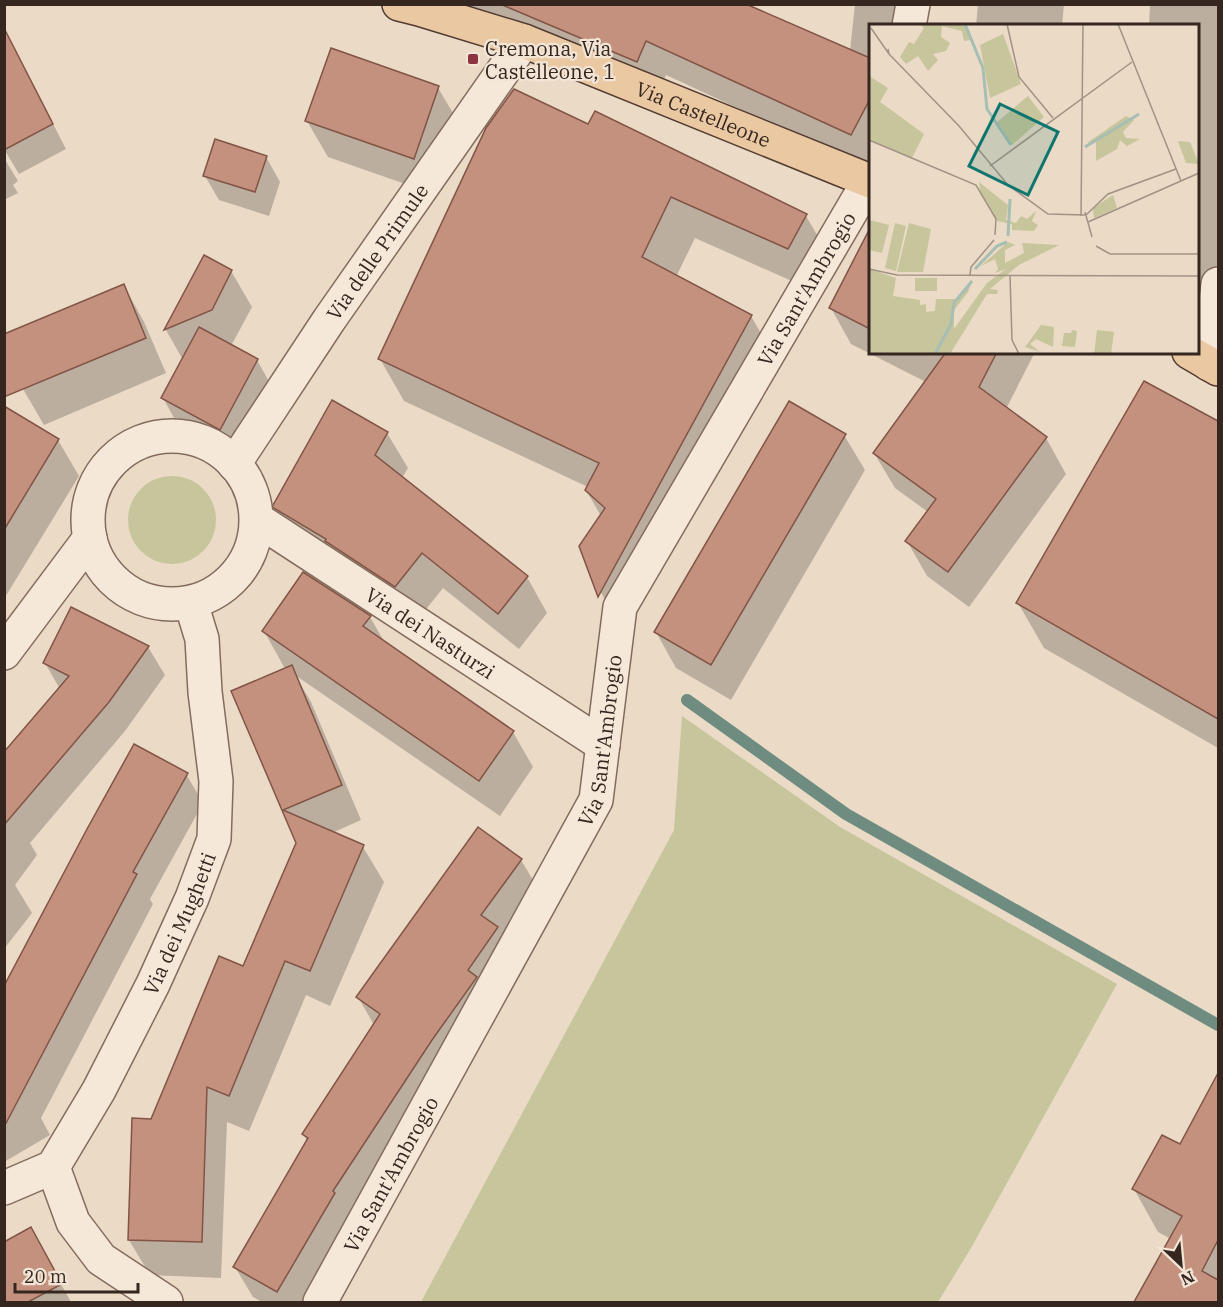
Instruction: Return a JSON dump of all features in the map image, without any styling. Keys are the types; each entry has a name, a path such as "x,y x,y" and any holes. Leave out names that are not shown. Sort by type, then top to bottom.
{"main road":[{"name":"Via Castelleone","path":"399,4 524,41 869,180"}],"street":[{"path":"909,24 912,4"},
{"name":"Via delle Primule","path":"234,464 329,320 524,41"},
{"name":"Via Sant'Ambrogio","path":"320,1302 596,800 620,607 869,182"},
{"path":"1206,362 1218,284"},
{"path":"191,436 225,453 234,464 249,483 258,520 249,557 220,591 191,603 153,604 119,588 99,564 95,558 86,521 94,483 118,454 144,439 191,436"},
{"name":"Via dei Nasturzi","path":"258,520 603,745"},
{"path":"4,653 90,537"},
{"name":"Via dei Mughetti","path":"53,1167 99,1090 153,984 192,898 214,839 216,781 204,692 202,639 191,603"},
{"path":"4,1188 53,1167 73,1222 101,1259 166,1302"}],"shaded area":[{"path":"172,476 189,480 203,489 212,503 216,520 212,537 203,551 189,560 172,564 155,560 141,551 132,537 128,520 132,503 141,489 155,480"},
{"path":"682,716 840,827 1117,984 971,1248 938,1302 421,1302 674,830"}],"building":[{"path":"500,4 746,4 869,58 869,101 851,135 646,41 637,62"},
{"path":"4,28 53,124 4,150"},
{"path":"331,48 439,86 414,159 305,121"},
{"path":"514,89 588,124 595,111 807,214 788,249 671,197 642,257 752,315 598,597 579,546 605,508 585,490 599,463 378,359 486,128"},
{"path":"215,139 267,156 255,192 203,176"},
{"path":"869,230 869,328 829,308"},
{"path":"204,255 232,270 212,310 164,330"},
{"path":"124,284 146,338 4,397 4,334"},
{"path":"199,327 258,359 220,430 161,398"},
{"path":"945,354 996,354 979,387 1047,437 948,572 905,541 936,499 873,453"},
{"path":"1144,381 1218,421 1218,719 1016,603"},
{"path":"332,400 388,432 375,455 528,576 498,614 422,553 395,587 325,541 326,539 272,507"},
{"path":"789,401 846,434 711,665 654,632"},
{"path":"4,406 59,439 4,530"},
{"path":"303,572 371,616 363,626 514,731 479,781 262,631"},
{"path":"71,607 149,646 109,702 4,825 4,752 69,676 43,663"},
{"path":"292,665 342,785 283,810 364,845 310,971 285,961 229,1096 207,1087 202,1242 128,1240 132,1118 151,1119 219,956 243,966 296,843 231,691"},
{"path":"134,744 188,773 133,872 137,874 4,1127 4,986"},
{"path":"478,827 522,859 481,915 498,927 468,970 477,977 432,1040 333,1191 335,1193 277,1292 233,1267 308,1138 302,1134 380,1014 356,997"},
{"path":"1218,1073 1218,1240 1202,1271 1218,1280 1218,1302 1134,1302 1182,1216 1132,1189 1162,1135 1180,1144"},
{"path":"31,1227 62,1284 28,1302 4,1302 4,1242"}],"waterway":[{"path":"687,700 846,814 1218,1025"}],"place":[{"name":"Cremona, Via Castelleone, 1","path":"473,59"}]}
